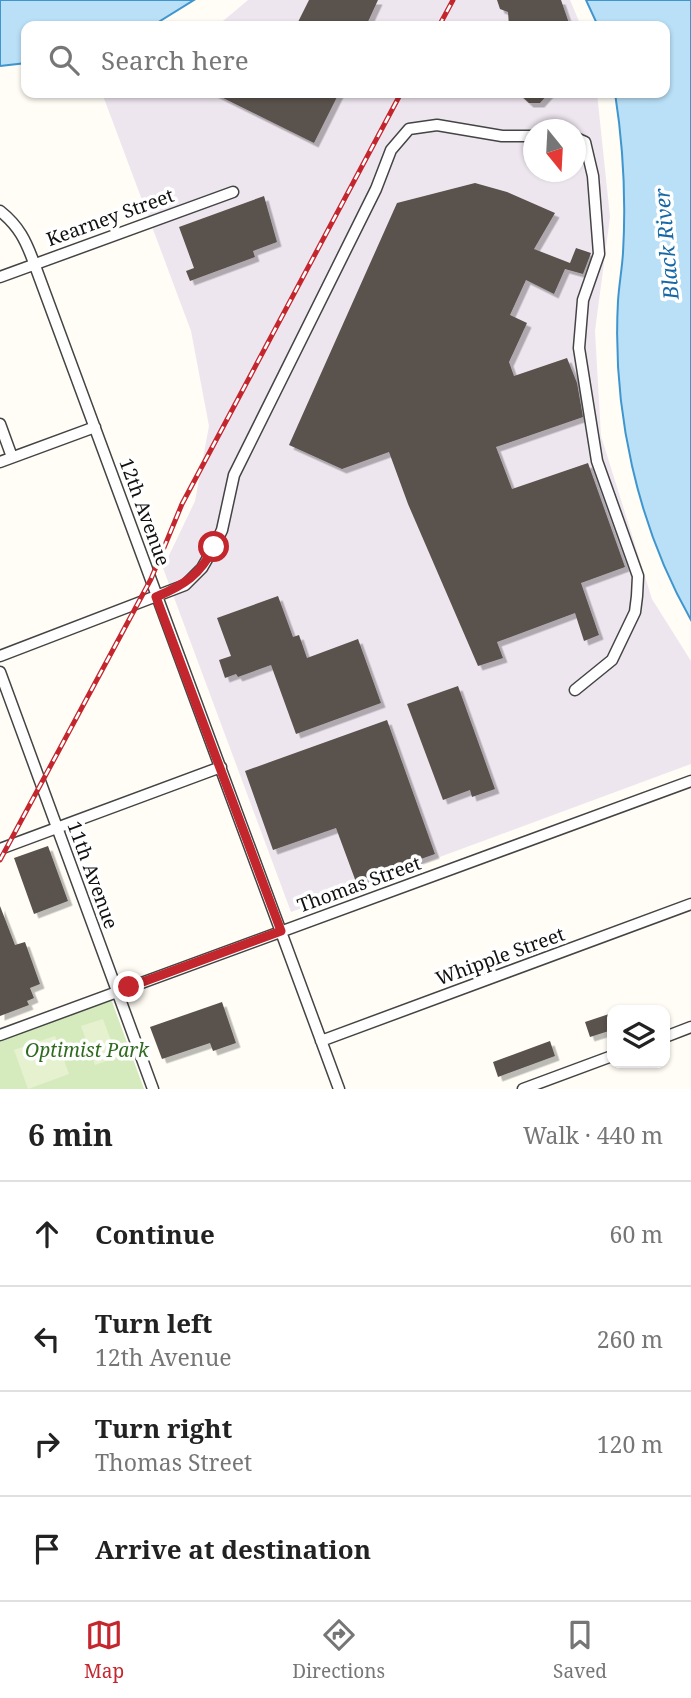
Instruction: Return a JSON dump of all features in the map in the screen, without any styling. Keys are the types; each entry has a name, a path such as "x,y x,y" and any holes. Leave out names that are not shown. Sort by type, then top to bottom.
{"street":[{"path":"0,656 185,585 206,562 222,530 234,475 376,189 391,150 409,129 436,125 502,136 523,136"},
{"path":"575,690 612,660 635,612 638,586 638,576 597,461 579,348 583,300 599,254 593,176 586,146"},
{"name":"Kearney Street","path":"0,277 233,191"},
{"name":"12th Avenue","path":"0,211 16,224 34,263 339,1089"},
{"path":"0,424 12,457"},
{"path":"0,462 95,427"},
{"name":"11th Avenue","path":"0,672 153,1089"},
{"path":"0,849 221,767"},
{"name":"Thomas Street","path":"0,1035 691,781"},
{"name":"Whipple Street","path":"321,1041 691,904"},
{"path":"670,1035 691,1027"},
{"path":"523,1089 607,1058"}],"shaded area":[{"path":"248,0 570,0 579,21 223,21"},
{"path":"104,98 598,98 610,217 595,331 601,436 652,599 691,661 691,764 291,912 163,568 195,501 209,426 191,331"}],"green space":[{"name":"Optimist Park","path":"111,999 144,1089 0,1089 0,1040"},
{"path":"103,1019 117,1057 95,1065 81,1026"},
{"path":"55,1036 69,1074 28,1089 14,1050"}],"water":[{"path":"0,0 194,0 160,21 21,21 21,64 0,66"},
{"name":"Black River","path":"586,0 691,0 691,620 656,545 632,466 624,425 617,342 624,213 622,152 616,98 670,98 670,21 596,21"}],"building":[{"path":"309,0 378,0 368,21 298,21"},
{"path":"497,0 561,0 568,21 509,21 508,12 500,9"},
{"path":"223,98 336,98 314,143"},
{"path":"524,98 544,98 540,103 529,103"},
{"path":"475,183 507,192 555,213 534,249 570,263 576,248 591,253 583,274 565,269 554,294 526,280 510,315 527,323 509,362 514,376 567,358 577,383 583,417 496,447 512,489 588,463 625,567 581,583 599,635 584,641 575,613 497,642 503,658 478,666 408,504 389,452 342,469 289,445 397,203"},
{"path":"264,196 277,242 253,251 255,257 190,281 186,271 194,268 179,227"},
{"path":"278,596 293,637 299,635 307,658 358,639 381,703 296,734 271,665 238,677 236,674 225,678 219,660 231,656 217,618"},
{"path":"458,686 495,789 472,797 470,790 443,800 407,704"},
{"path":"387,720 435,854 356,882 336,828 273,850 245,771"},
{"path":"48,846 68,901 34,914 14,858"},
{"path":"0,906 15,945 25,942 40,984 30,988 34,998 27,1001 29,1005 0,1016"},
{"path":"222,1002 236,1043 213,1051 210,1043 162,1059 150,1027"},
{"path":"607,1015 607,1032 590,1037 585,1022"},
{"path":"550,1041 555,1056 498,1077 493,1062"}],"railway":[{"path":"442,21 453,0"},
{"path":"0,860 151,579 182,504 398,98"}],"route":[{"path":"129,987 281,931 156,597 185,585 202,568 214,547"}]}
